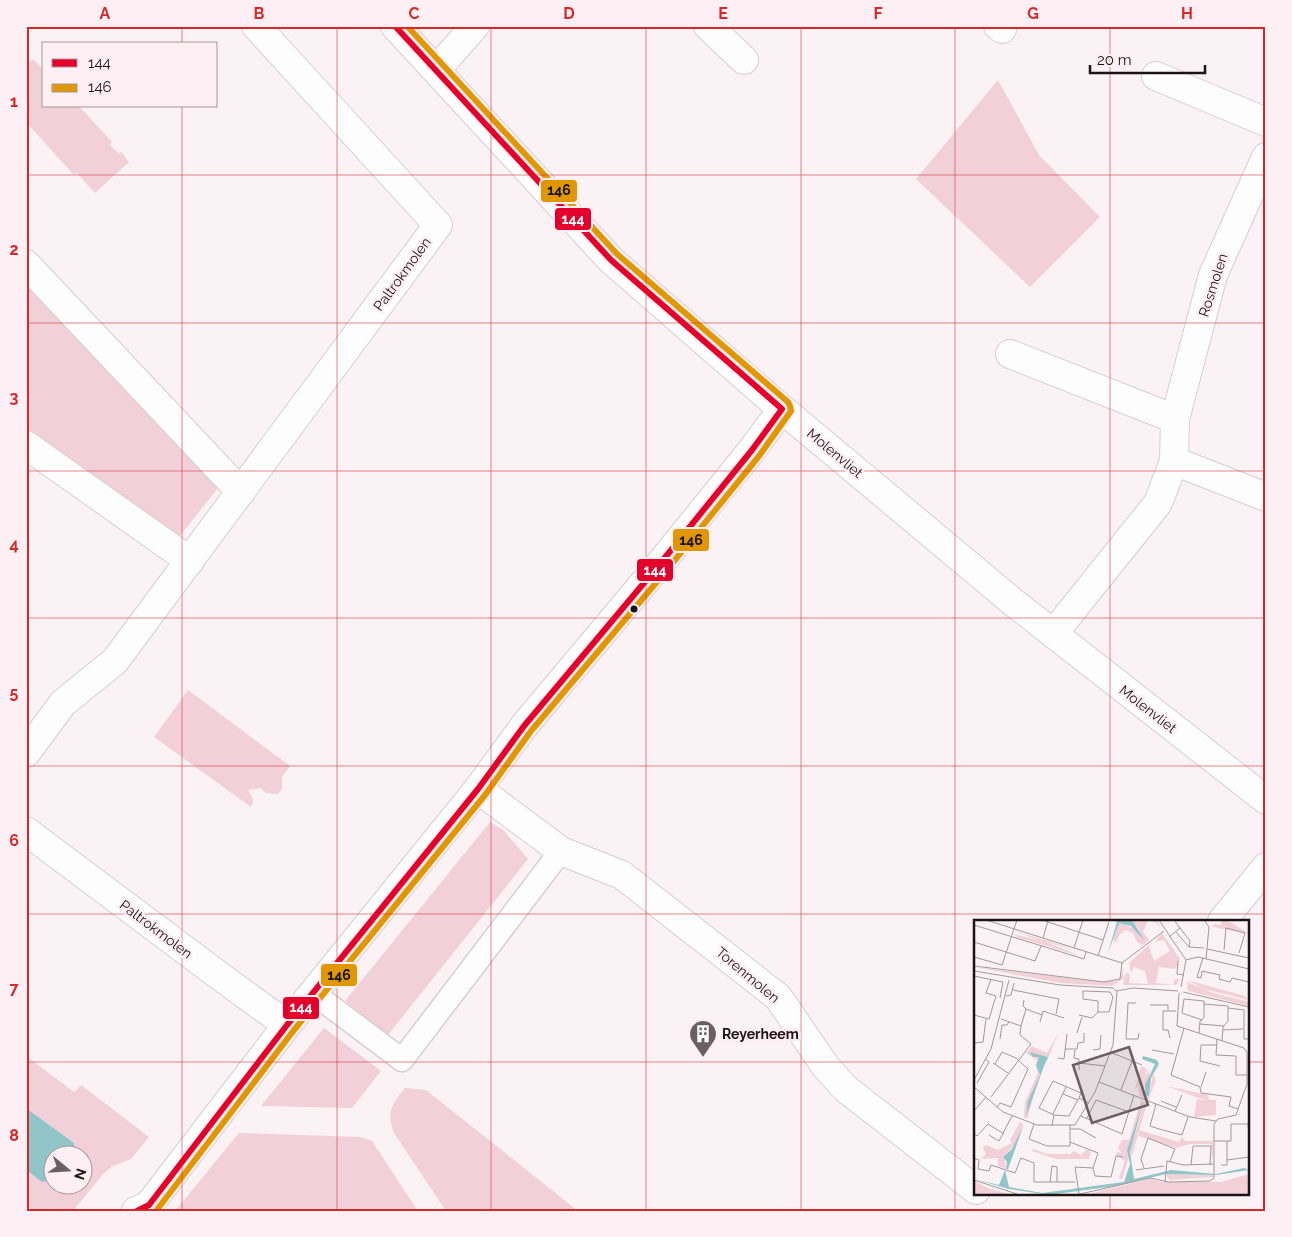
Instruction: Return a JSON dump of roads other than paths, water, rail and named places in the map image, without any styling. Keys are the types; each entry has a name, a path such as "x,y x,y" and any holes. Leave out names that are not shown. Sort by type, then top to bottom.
{"street":[{"name":"Paltrokmolen","path":"26,754 63,703 115,661 438,225 256,26"},
{"name":"Molenvliet","path":"395,26 611,260 782,409 1053,634 1266,800"},
{"path":"436,70 475,26"},
{"path":"708,26 744,60"},
{"path":"1156,76 1266,122"},
{"name":"Rosmolen","path":"1053,634 1158,503 1174,461 1175,419 1213,275 1266,158"},
{"path":"26,264 241,492"},
{"path":"1010,354 1175,419"},
{"path":"136,1211 149,1205 313,993 478,789 524,726 654,572 752,450 782,409"},
{"path":"26,445 190,561"},
{"path":"1174,461 1266,497"},
{"name":"Torenmolen","path":"478,789 561,851 622,875 778,997 826,1067 846,1089 974,1188"},
{"name":"Paltrokmolen","path":"26,831 221,978 288,1025"},
{"path":"1223,920 1266,867"},
{"path":"967,1211 979,1194"}],"lane":[{"path":"313,993 402,1060 561,851"}],"water":[{"path":"26,1108 74,1144 42,1144 42,1182 26,1170"}],"place":[{"name":"Reyerheem","path":"703,1058"}]}
